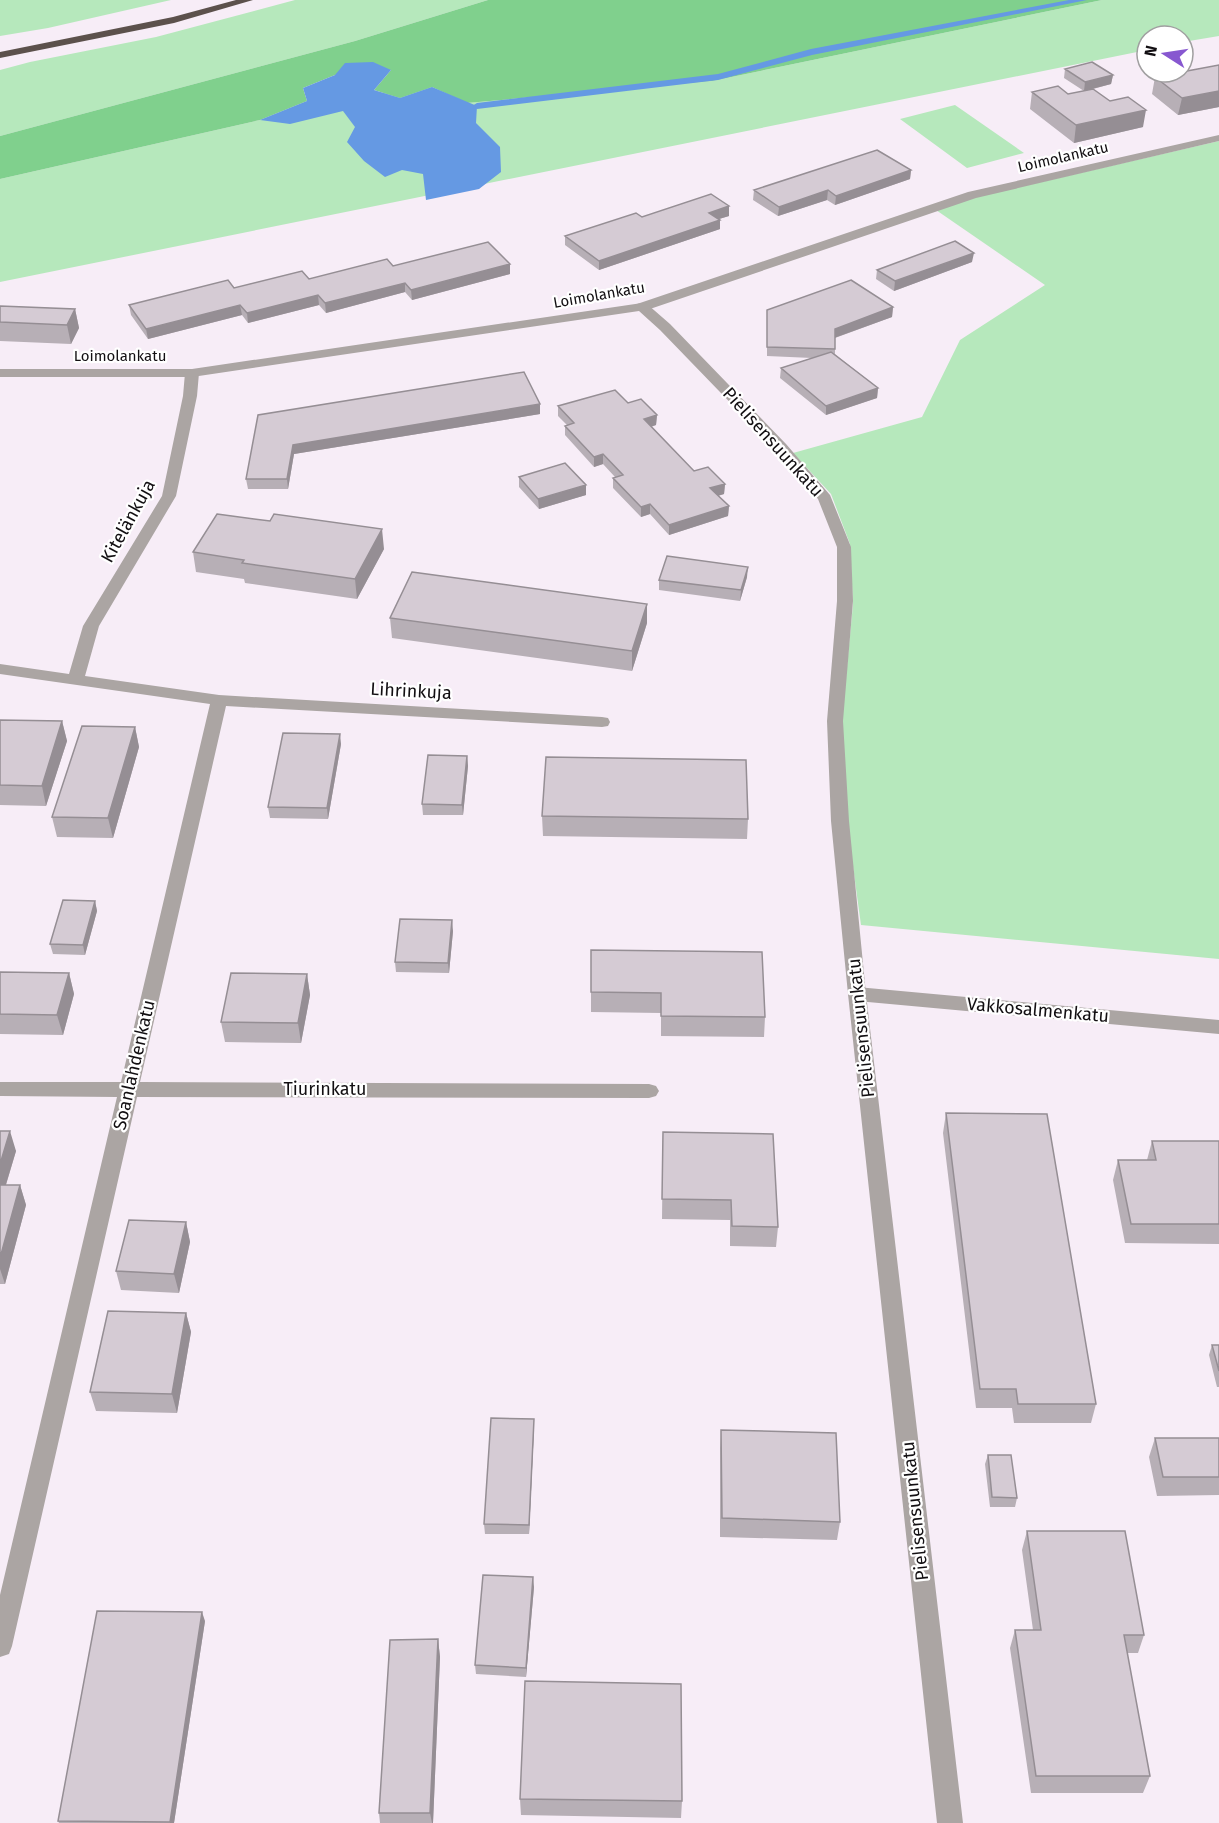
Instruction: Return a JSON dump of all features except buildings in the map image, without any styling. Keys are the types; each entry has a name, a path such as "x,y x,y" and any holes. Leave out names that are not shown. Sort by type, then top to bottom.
{"highway":[{"path":"0,55 174,20 248,0"}],"street":[{"name":"Loimolankatu","path":"0,373 192,373 642,307 972,195 1219,138"},
{"name":"Pielisensuunkatu","path":"642,307 781,447 825,498 844,547 845,601 835,720 840,821 857,994 950,1823"},
{"name":"Kitelänkuja","path":"75,681 91,626 169,496 190,396 192,373"},
{"path":"0,669 219,699"},
{"name":"Lihrinkuja","path":"219,699 602,722"},
{"name":"Soanlahdenkatu","path":"0,1646 219,699"},
{"name":"Vakkosalmenkatu","path":"857,994 1219,1027"},
{"name":"Tiurinkatu","path":"0,1089 649,1091"}],"green space":[{"path":"0,0 171,0 48,28 0,36"},
{"path":"295,0 488,0 355,41 0,136 0,70 156,37"},
{"path":"488,0 1102,0 712,81 467,103 432,87 400,98 374,90 391,70 335,75 303,88 307,101 260,120 0,179 0,136 355,41"},
{"path":"1102,0 1219,0 1219,36 1195,40 1195,24 1135,24 1135,52 0,282 0,179 260,120 307,101 432,87 467,103 712,81"},
{"path":"955,105 1024,153 967,168 900,119"},
{"path":"1219,141 1219,959 861,925 847,823 842,719 853,604 850,544 831,494 793,453 922,417 960,340 1045,285 936,210 980,196"}],"water":[{"path":"373,62 391,70 374,90 400,98 432,87 477,106 476,123 500,147 501,172 479,189 426,200 423,174 402,170 385,177 364,161 347,142 355,127 343,111 290,124 260,120 307,101 303,88 335,75 345,63"}],"waterway":[{"path":"477,106 718,77 811,52 1083,0"}]}
